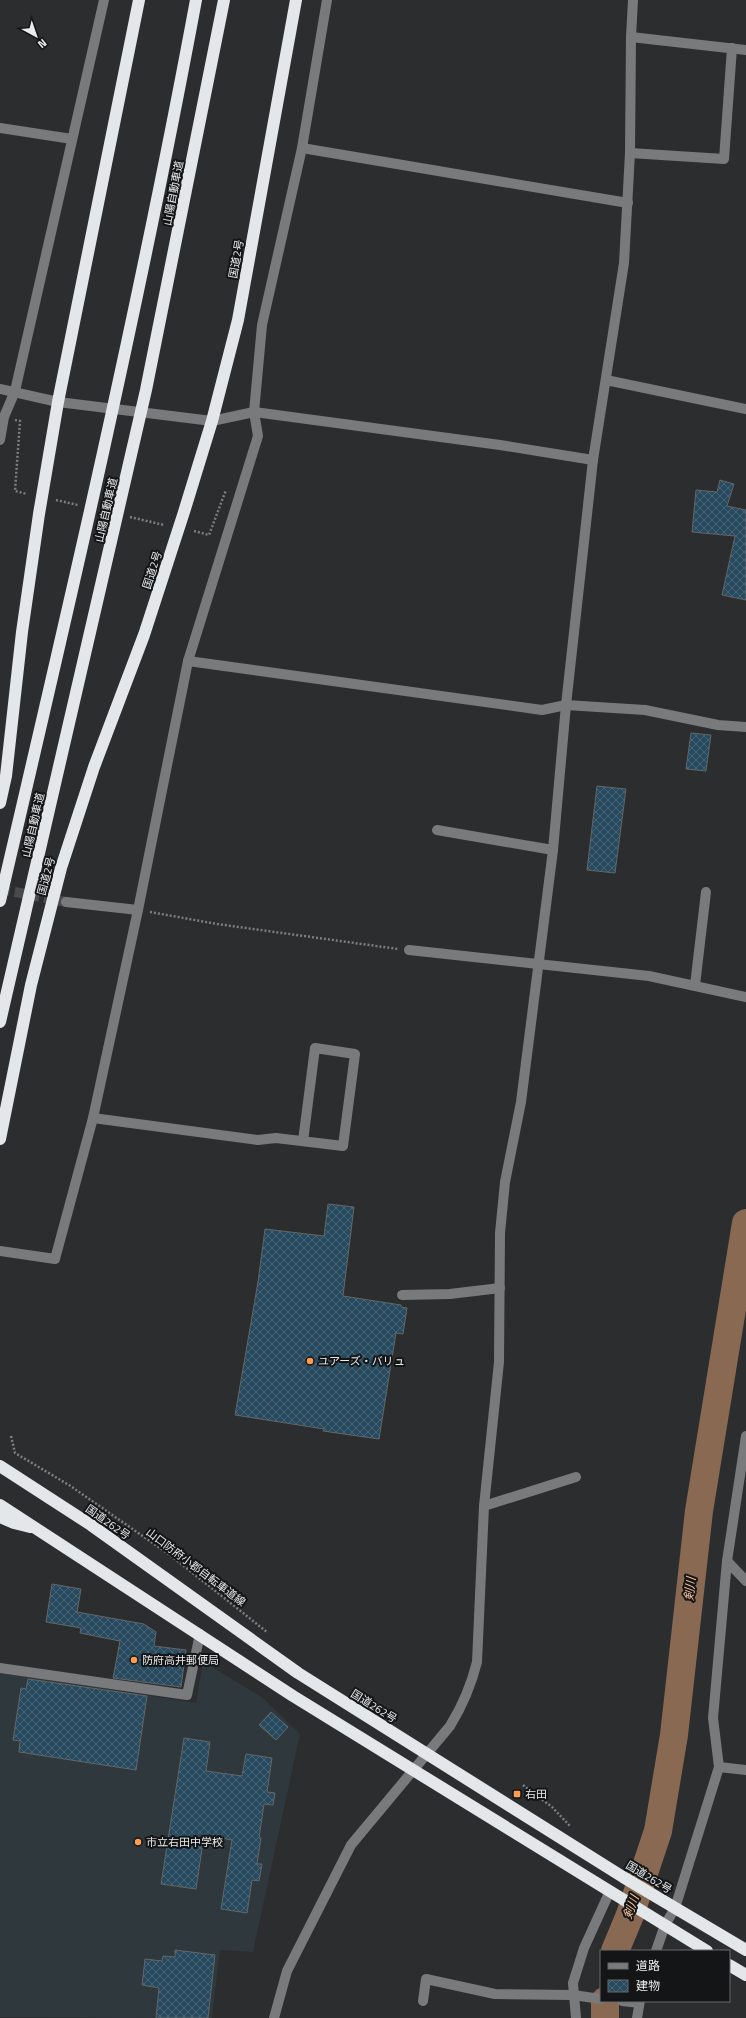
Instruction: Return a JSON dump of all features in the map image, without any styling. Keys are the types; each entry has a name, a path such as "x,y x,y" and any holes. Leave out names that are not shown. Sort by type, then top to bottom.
{"highway":[{"path":"0,803 6,776 22,632 39,514 58,402 139,0"},
{"name":"山陽自動車道","path":"0,901 89,522 117,385 140,290 196,0"},
{"name":"山陽自動車道","path":"0,1022 146,390 224,0"},
{"name":"国道2号","path":"0,1139 31,984 61,868 94,767 144,635 212,421 238,320 296,0"},
{"name":"国道262号","path":"0,1466 92,1525 298,1673 623,1877 746,1950"},
{"path":"0,1505 39,1528 293,1696 705,1950"},
{"path":"0,1517 14,1523 39,1528"},
{"path":"730,1966 746,1975"}],"street":[{"path":"0,440 4,417 15,391 104,0"},
{"path":"0,1251 55,1259 93,1118 138,910 188,661 258,436 254,412 262,325 302,148 327,0"},
{"path":"274,2018 287,1971 351,1845 427,1754 462,1707 471,1685 477,1662 484,1506 499,1362 500,1233 506,1182 521,1102 553,850 566,705 592,460 624,263 630,153 631,37 633,0"},
{"path":"631,37 746,50"},
{"path":"630,153 724,159 732,48"},
{"path":"0,128 72,139"},
{"path":"302,148 628,203"},
{"path":"606,380 746,409"},
{"path":"0,389 15,391 58,402 212,421 254,412 500,445 592,460"},
{"path":"188,661 542,710 566,705 645,710 718,725 746,727"},
{"path":"437,830 553,850"},
{"path":"695,985 706,892"},
{"path":"66,902 138,910"},
{"path":"408,950 649,976 746,997"},
{"path":"93,1118 258,1140 276,1138 343,1146 355,1054 315,1048 303,1141"},
{"path":"402,1295 450,1294 500,1288"},
{"path":"656,1950 662,1923 671,1905 719,1768 713,1718 727,1561 746,1436"},
{"path":"484,1506 576,1477"},
{"path":"727,1561 746,1581"},
{"path":"0,1668 187,1695 200,1634"},
{"path":"719,1768 746,1770"},
{"path":"576,2018 573,1983 584,1948 612,1893"},
{"path":"423,2001 426,1979 495,1994 573,1995 600,1998"},
{"path":"637,2018 639,2002"}],"path":[{"path":"4,417 20,422 15,491 27,494"},
{"path":"194,531 209,535 228,486"},
{"path":"138,910 217,924 408,950"},
{"name":"山口防府小郡自転車道線","path":"11,1436 15,1453 69,1485 170,1555 269,1634"},
{"path":"523,1785 552,1807 574,1831"}],"shaded area":[{"name":"市立右田中学校","path":"209,1665 263,1698 300,1734 253,1952 220,1950 212,2018 0,2017 0,1672 196,1703 202,1667"}],"building":[{"path":"720,480 734,484 727,506 746,510 746,600 722,595 735,536 692,532 696,490 717,492"},
{"path":"691,733 711,735 706,771 686,769"},
{"path":"597,786 626,789 615,873 587,870"},
{"path":"328,1204 354,1207 343,1296 401,1305 401,1307 407,1308 403,1334 396,1333 379,1439 323,1431 324,1429 235,1415 258,1282 265,1229 324,1236"},
{"path":"52,1584 81,1589 77,1612 144,1624 156,1632 154,1646 186,1650 181,1687 113,1678 120,1641 80,1633 81,1628 46,1622"},
{"path":"28,1679 147,1696 136,1770 19,1752 20,1741 13,1740 21,1688 26,1689"},
{"path":"271,1712 288,1727 276,1740 259,1725"},
{"path":"184,1738 210,1742 206,1771 242,1776 246,1754 272,1758 267,1792 275,1793 273,1805 264,1804 257,1864 262,1864 259,1881 252,1880 247,1913 221,1909 232,1840 204,1835 196,1889 161,1884"},
{"path":"175,1950 215,1955 208,2018 156,2018 159,1988 142,1985 145,1959 162,1961 163,1956 175,1957"}],"waterway":[{"name":"剣川","path":"615,1950 630,1915 658,1831 674,1735 699,1511 746,1223"},
{"name":"剣川","path":"605,2002 605,2018"}],"tunnel":[{"path":"0,889 66,902"}],"place":[{"name":"ユアーズ・バリュ","path":"310,1361"},
{"name":"防府高井郵便局","path":"134,1660"},
{"name":"右田","path":"517,1794"},
{"name":"市立右田中学校","path":"138,1842"}]}
